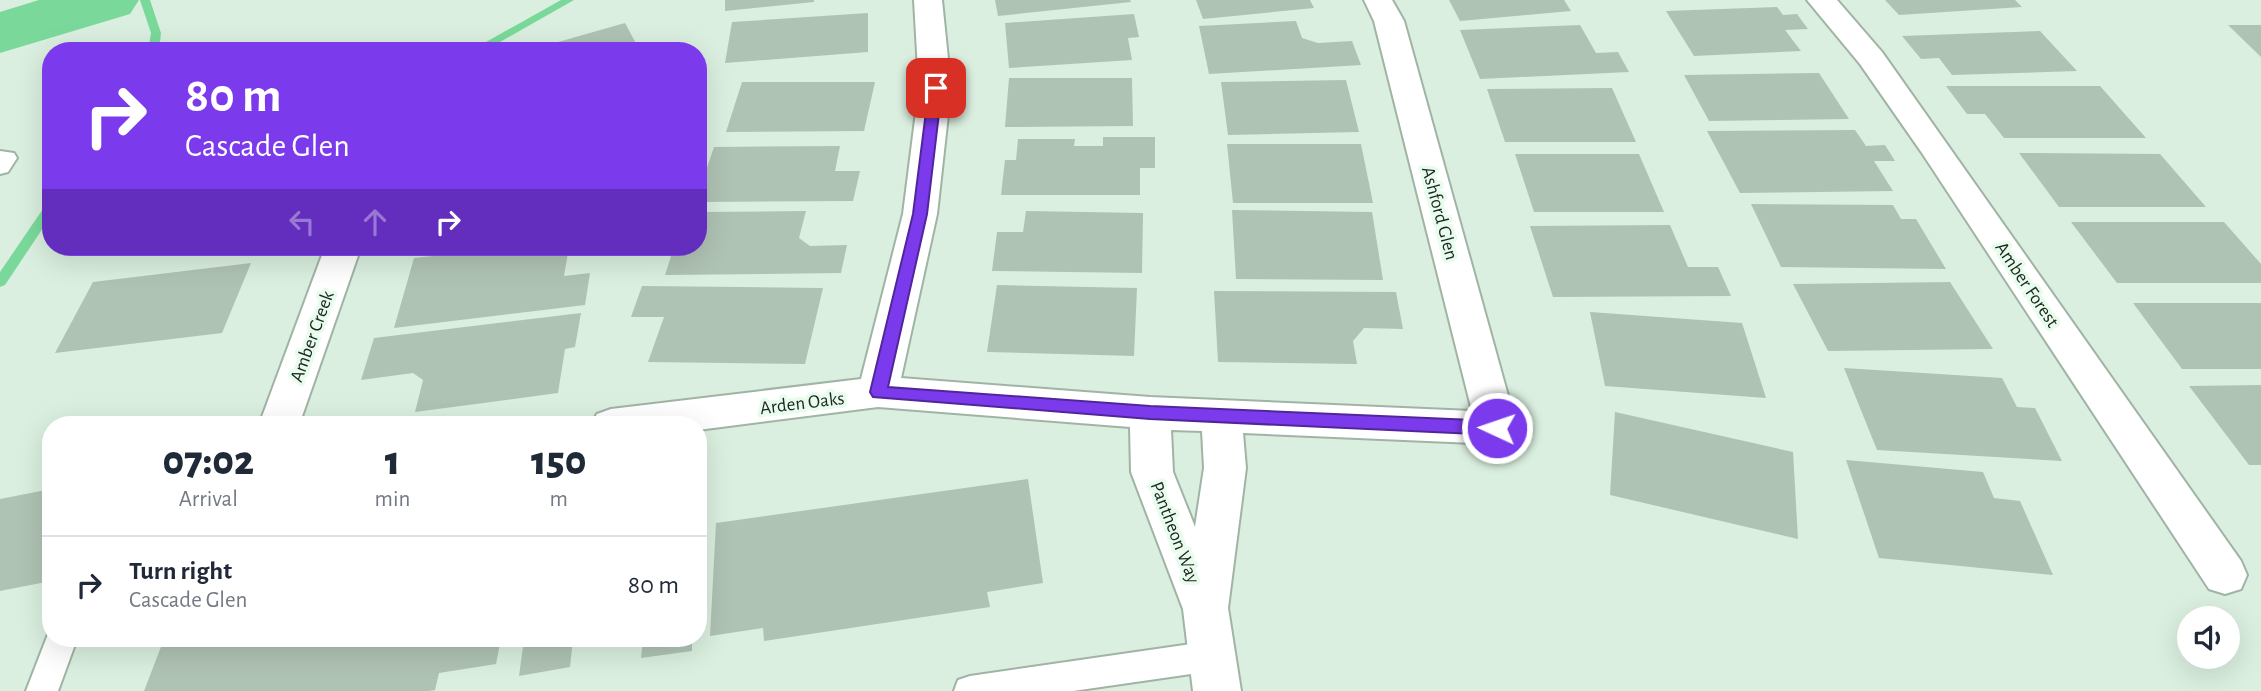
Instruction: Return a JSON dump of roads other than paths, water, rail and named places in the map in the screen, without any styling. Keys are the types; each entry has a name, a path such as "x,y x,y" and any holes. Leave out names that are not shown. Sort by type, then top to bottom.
{"street":[{"path":"878,392 920,214 936,88 928,0"},
{"name":"Ashford Glen","path":"1378,0 1390,21 1497,428"},
{"name":"Amber Forest","path":"1822,0 1871,58 1934,146 2225,575"},
{"name":"Amber Creek","path":"282,416 340,256"},
{"name":"Arden Oaks","path":"684,416 878,392 1150,413 1497,428"},
{"name":"Pantheon Way","path":"1150,413 1153,472 1206,609 1215,673"},
{"name":"Pantheon Way","path":"1206,609 1225,468 1221,414"}],"lane":[{"path":"0,158 6,158 0,167"},
{"path":"42,691 58,647"},
{"path":"971,691 1215,673"}],"waterway":[{"path":"0,33 107,0"},
{"path":"145,0 156,33 154,42"},
{"path":"492,42 569,0"},
{"path":"0,282 42,219"}]}
